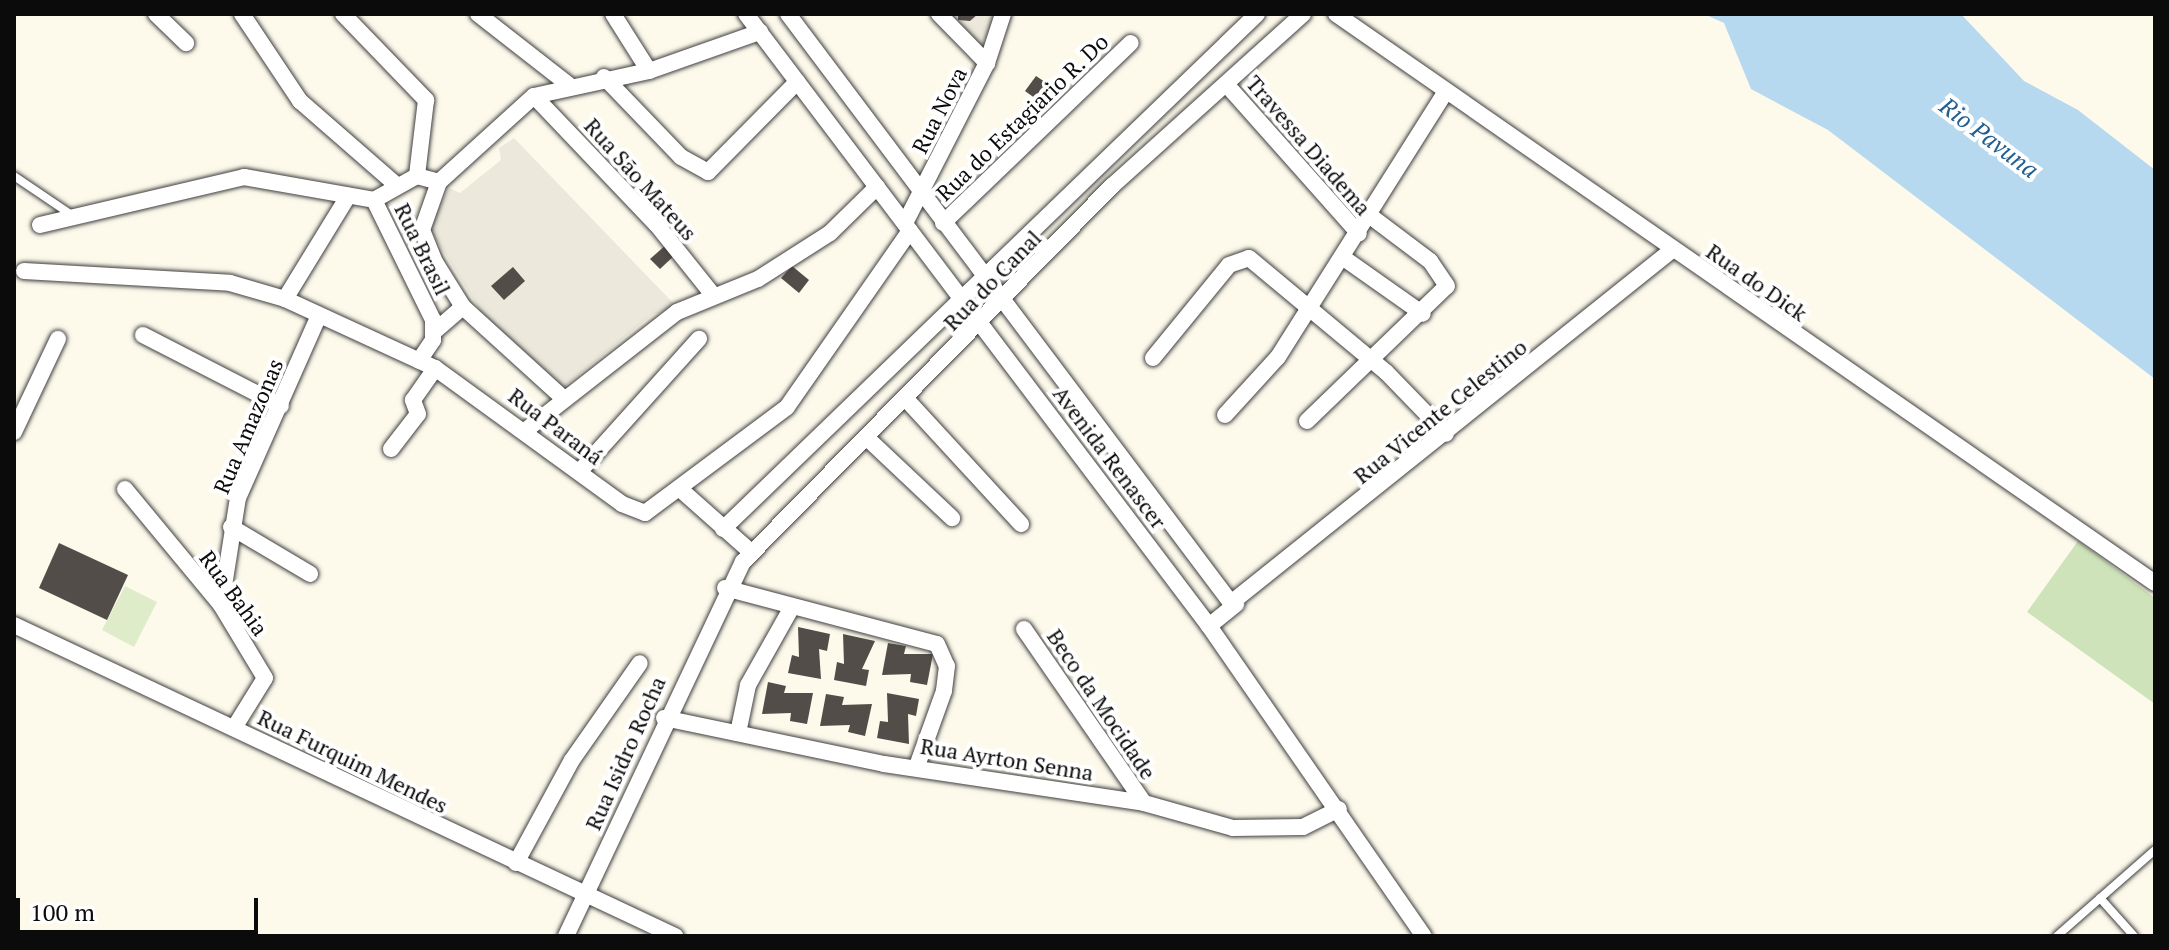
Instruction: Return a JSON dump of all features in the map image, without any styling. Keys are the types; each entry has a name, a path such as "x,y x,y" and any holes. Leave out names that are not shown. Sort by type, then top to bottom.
{"street":[{"path":"156,14 186,43"},
{"path":"242,14 300,101 395,184"},
{"path":"343,14 426,100 417,176"},
{"path":"478,14 569,85"},
{"path":"613,14 649,71"},
{"name":"Avenida Renascer","path":"746,14 1209,626 1339,809 1424,936"},
{"name":"Avenida Renascer","path":"788,14 943,223 1235,604"},
{"path":"939,14 987,63"},
{"name":"Rua Nova","path":"664,501 787,407 908,227 921,193 987,63 1003,14"},
{"path":"723,529 1257,14"},
{"name":"Rua do Canal","path":"725,588 752,553 982,324 1112,186 1303,14"},
{"name":"Rua do Dick","path":"1336,14 1445,93 2155,583"},
{"path":"564,399 463,307 422,230 439,182 534,96 604,77 649,71 760,32"},
{"name":"Rua do Estagiario R. Do","path":"943,223 1131,43"},
{"path":"604,77 681,157 708,172 797,82"},
{"name":"Travessa Diadema","path":"1226,84 1359,234"},
{"path":"1225,415 1278,357 1308,306 1345,259 1445,93"},
{"name":"Rua São Mateus","path":"534,96 657,225 713,295"},
{"path":"40,225 244,177 374,200 395,184 417,176 439,182"},
{"path":"526,430 677,312 713,295 730,296 830,233 877,187"},
{"path":"285,299 348,196"},
{"name":"Rua Brasil","path":"374,200 435,331 427,364 413,400 418,414 391,449"},
{"path":"1307,421 1423,314 1447,281 1369,215"},
{"name":"Rua Vicente Celestino","path":"1209,626 1672,250"},
{"path":"1153,358 1241,256 1308,306 1372,360 1446,434"},
{"path":"1345,259 1423,314"},
{"name":"Rua Paraná","path":"24,271 230,283 285,299 427,364 526,430 634,511 645,513 664,501"},
{"path":"435,331 463,307"},
{"name":"Rua Amazonas","path":"221,605 231,527 319,315"},
{"path":"143,335 281,406"},
{"path":"14,432 58,339"},
{"path":"580,471 699,339"},
{"path":"906,399 1021,524"},
{"path":"867,438 952,518"},
{"name":"Rua Bahia","path":"125,489 221,605 265,678 234,728"},
{"path":"680,489 752,553"},
{"path":"231,527 310,574"},
{"path":"725,588 937,644 947,666 944,691 917,766"},
{"name":"Rua Isidro Rocha","path":"566,936 725,588"},
{"path":"738,733 748,685 792,607"},
{"name":"Rua Furquim Mendes","path":"14,625 675,936"},
{"name":"Beco da Mocidade","path":"1024,629 1144,803"},
{"path":"516,863 572,760 640,663"},
{"name":"Rua Ayrton Senna","path":"664,718 917,766 1144,803 1258,830 1303,827 1339,809"}],"lane":[{"path":"14,176 75,217"},
{"path":"2057,936 2155,850"},
{"path":"2100,898 2134,936"}],"green space":[{"path":"2078,541 2155,598 2155,704 2027,612"},
{"path":"125,586 157,602 134,647 102,630"}],"shaded area":[{"path":"944,14 999,14 980,47"},
{"path":"514,138 677,307 652,315 560,390 493,331 429,228 449,188 460,193 501,160 499,148"}],"water":[{"name":"Rio Pavuna","path":"1704,14 1961,14 2024,81 2078,110 2155,170 2155,379 1828,130 1751,89 1724,23"}],"building":[{"path":"958,14 978,14 970,21 958,20"},
{"path":"1036,76 1054,88 1043,104 1025,91"},
{"path":"667,244 676,254 660,269 650,259"},
{"path":"792,266 809,280 799,293 781,278"},
{"path":"513,267 525,281 504,300 491,286"},
{"path":"59,543 128,575 107,620 39,588"},
{"path":"798,627 830,634 827,651 819,649 821,679 788,673 792,655 799,657"},
{"path":"843,634 875,641 862,669 869,670 866,686 834,680 837,662 844,664"},
{"path":"888,643 906,646 904,654 933,654 927,685 910,682 911,674 882,675"},
{"path":"768,682 786,686 784,693 813,693 807,724 790,721 791,713 762,714"},
{"path":"887,693 919,699 916,716 908,714 909,744 877,738 880,721 888,722"},
{"path":"826,694 844,697 842,705 872,704 865,736 848,732 850,725 820,726"}]}
